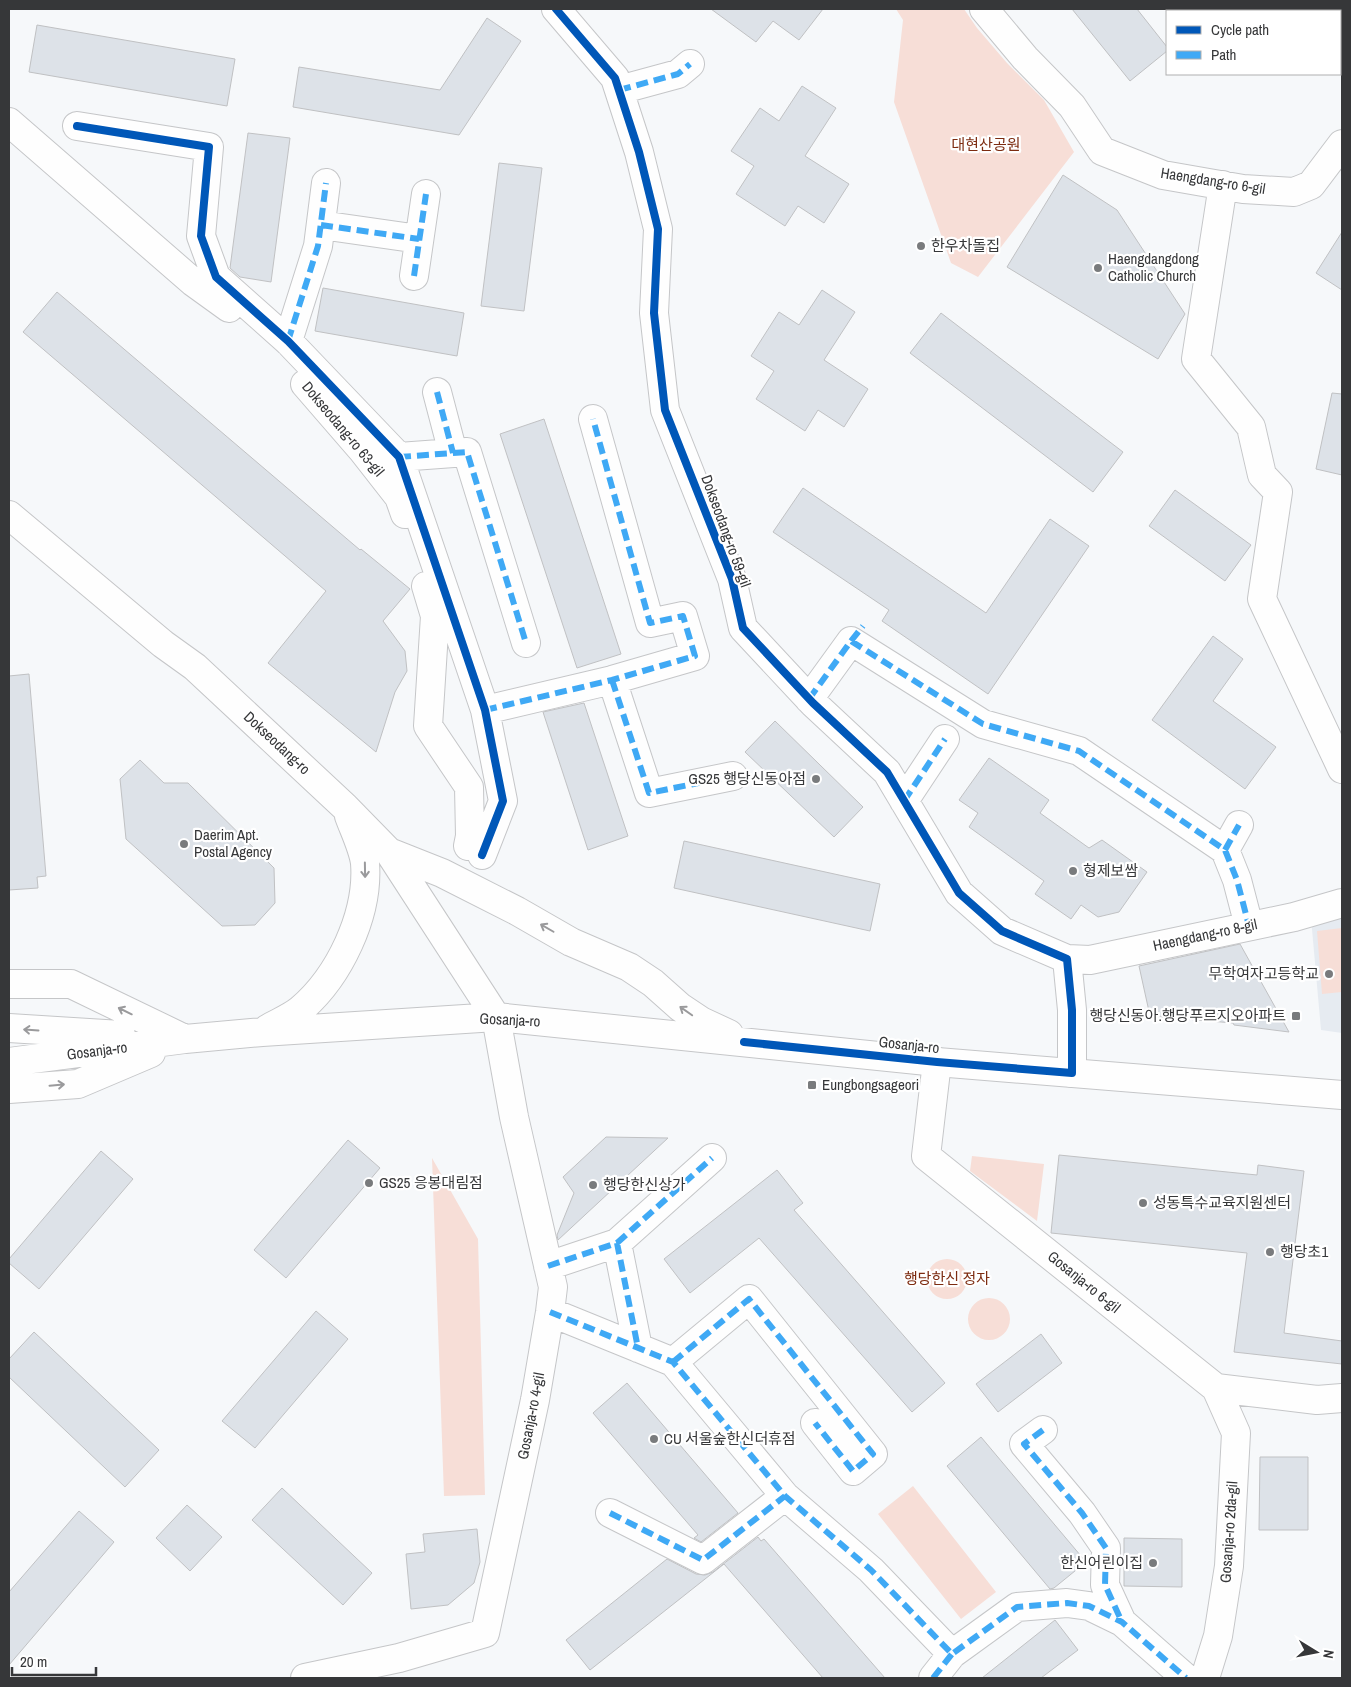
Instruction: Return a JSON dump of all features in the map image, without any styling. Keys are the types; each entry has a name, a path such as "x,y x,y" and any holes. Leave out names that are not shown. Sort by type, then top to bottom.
{"street":[{"name":"Dokseodang-ro 59-gil","path":"556,9 615,78 639,152 658,229 654,313 665,410 732,578 743,628 809,699 887,772 959,893 1002,931 1067,959"},
{"name":"Haengdang-ro 6-gil","path":"984,9 1025,58 1072,106 1102,151 1163,175 1244,189 1294,192 1311,185 1342,144"},
{"path":"619,90 678,74 690,64"},
{"name":"Dokseodang-ro 63-gil","path":"9,122 193,282 256,328 363,451 399,497 410,527 435,616 428,726 468,787 470,836 475,850 503,801 485,710"},
{"path":"77,126 209,147 201,236 216,278 288,341 399,458 485,710 612,680 696,656 683,616 650,623 593,420"},
{"path":"288,341 318,246 326,183"},
{"path":"1223,185 1196,359 1251,427 1262,475 1278,492 1262,599 1342,769"},
{"path":"414,276 426,194"},
{"path":"321,225 419,239"},
{"path":"437,392 453,453"},
{"path":"399,458 467,452 526,643"},
{"name":"Dokseodang-ro","path":"9,515 163,644 194,667 345,807 389,852 496,1017"},
{"path":"809,699 857,633 983,724 1079,751 1225,850 1237,880 1249,926"},
{"path":"612,680 649,793 733,776"},
{"path":"904,801 945,739"},
{"path":"262,1032 298,1011 313,998 349,944 362,904 365,883 365,861 345,807"},
{"path":"1225,850 1238,825"},
{"path":"389,852 442,873 518,911 571,942 629,967 652,983 680,1007 744,1042"},
{"name":"Haengdang-ro 8-gil","path":"1067,959 1090,960 1294,917 1342,903"},
{"path":"1067,959 1072,1010 1072,1074"},
{"path":"9,984 71,984 184,1040"},
{"name":"Gosanja-ro","path":"9,1062 262,1032 496,1017 937,1062 1342,1095"},
{"name":"Gosanja-ro 4-gil","path":"305,1678 399,1658 485,1633 535,1400 553,1287 514,1117 496,1017"},
{"name":"Gosanja-ro","path":"9,1028 184,1040"},
{"path":"9,1089 78,1084 184,1040"},
{"name":"Gosanja-ro 6-gil","path":"937,1062 926,1156 1216,1388"},
{"path":"548,1266 618,1243 712,1158"},
{"path":"618,1243 638,1348"},
{"path":"673,1362 749,1299 873,1454 854,1471 815,1423"},
{"path":"550,1312 673,1362 785,1496 871,1570 952,1654"},
{"path":"1216,1388 1317,1400 1342,1398"},
{"name":"Gosanja-ro 2da-gil","path":"1205,1678 1218,1636 1229,1566 1236,1433 1216,1388"},
{"path":"1043,1430 1024,1444 1082,1514 1106,1548 1106,1584 1122,1622"},
{"path":"610,1513 703,1560 785,1496"},
{"path":"933,1678 952,1654 1017,1607 1067,1603 1089,1606 1122,1622 1186,1678"}],"shaded area":[{"name":"무학여자고등학교","path":"1342,910 1342,1033 1321,1030 1311,918"}],"green space":[{"name":"대현산공원","path":"896,9 964,9 977,28 1007,63 1044,100 1074,152 978,277 951,263 894,102 903,20"},
{"path":"1342,928 1342,992 1322,994 1317,931"},
{"path":"972,1156 1044,1164 1037,1221 970,1171"},
{"path":"432,1158 478,1239 485,1495 444,1496"},
{"name":"행당한신 정자","path":"943,1259 951,1259 958,1262 964,1268 967,1279 964,1290 958,1296 951,1299 943,1299 936,1296 930,1290 927,1283 927,1275 930,1268 936,1262"},
{"path":"989,1298 1004,1304 1010,1319 1004,1334 989,1340 974,1334 968,1319 974,1304"},
{"path":"913,1486 996,1592 961,1619 878,1514"}],"building":[{"path":"711,9 823,9 799,40 773,21 756,42"},
{"path":"1072,9 1137,9 1166,46 1166,52 1130,81"},
{"path":"487,18 521,41 459,135 293,107 299,67 440,90"},
{"path":"37,25 235,59 227,106 29,72"},
{"path":"802,86 836,108 805,156 849,184 824,223 798,206 785,226 736,194 754,166 731,151 760,108 779,121"},
{"path":"248,133 290,138 271,282 240,277 230,268"},
{"path":"499,163 542,168 524,311 481,306"},
{"path":"1063,175 1117,210 1185,314 1158,359 1007,267"},
{"path":"1342,232 1342,290 1316,273"},
{"path":"323,288 464,313 457,356 315,331"},
{"path":"822,290 855,312 824,360 868,389 844,427 818,410 805,431 756,399 774,371 751,356 779,312 799,325"},
{"path":"57,292 360,550 410,589 383,621 405,651 407,671 395,692 376,752 268,663 326,591 23,332"},
{"path":"941,313 1123,452 1093,492 910,353"},
{"path":"1332,393 1342,394 1342,475 1316,469"},
{"path":"544,419 621,654 577,668 500,434"},
{"path":"803,488 986,613 1050,519 1089,546 988,694 882,621 889,610 773,532"},
{"path":"1175,490 1251,545 1225,581 1149,526"},
{"path":"1213,636 1243,659 1213,701 1276,747 1245,789 1152,720"},
{"path":"29,674 46,876 37,877 38,888 9,890 9,676"},
{"path":"584,703 628,836 588,850 543,712"},
{"path":"775,721 863,807 834,837 745,752"},
{"path":"989,758 1049,800 1040,813 1089,848 1102,840 1147,872 1119,912 1098,917 1081,905 1071,919 1035,894 1044,881 969,827 978,813 959,800"},
{"path":"140,760 164,783 188,783 274,868 275,903 255,925 222,926 126,839 120,779"},
{"path":"684,841 880,884 870,931 674,888"},
{"path":"1240,944 1289,1032 1234,1025 1233,1023 1150,1016 1139,966"},
{"name":"행당한신상가","path":"606,1137 668,1138 558,1240 557,1235 574,1193 563,1177"},
{"path":"348,1140 380,1168 286,1278 254,1250"},
{"path":"101,1151 133,1179 39,1289 9,1263 9,1259"},
{"path":"1059,1155 1257,1175 1258,1165 1304,1171 1284,1333 1342,1341 1342,1364 1234,1352 1247,1253 1051,1233"},
{"path":"777,1170 803,1203 794,1210 945,1383 912,1412 759,1238 690,1293 664,1259"},
{"path":"316,1311 348,1339 255,1448 222,1421"},
{"path":"34,1332 159,1450 125,1487 9,1377 9,1359"},
{"path":"1041,1334 1062,1363 998,1412 976,1384"},
{"path":"627,1383 738,1513 701,1542 694,1538 698,1535 593,1413"},
{"path":"981,1437 1086,1562 1054,1588 1050,1589 947,1466"},
{"path":"1260,1457 1308,1457 1308,1530 1259,1530"},
{"path":"282,1488 372,1573 343,1605 252,1520"},
{"path":"187,1505 222,1537 190,1571 156,1538"},
{"path":"79,1511 114,1542 9,1665 9,1592"},
{"path":"477,1529 480,1562 474,1583 448,1605 411,1609 406,1554 425,1552 423,1534"},
{"path":"758,1537 761,1541 764,1539 885,1678 823,1678 724,1564 590,1670 566,1640 667,1559 696,1574 705,1575 713,1572"},
{"name":"한신어린이집","path":"1124,1538 1182,1539 1182,1587 1124,1586"},
{"path":"1055,1620 1078,1650 1041,1678 982,1678"}],"marked path":[{"path":"619,90 678,74 690,64"},
{"path":"288,341 318,246 326,183"},
{"path":"414,276 426,194"},
{"path":"321,225 419,239"},
{"path":"437,392 453,453"},
{"path":"485,710 612,680 695,656 683,616 650,623 593,419"},
{"path":"399,457 467,452 526,643"},
{"path":"851,641 863,626"},
{"path":"809,699 851,641 983,724 1079,751 1225,850 1237,880 1249,926"},
{"path":"612,680 649,793 733,776"},
{"path":"904,801 945,739"},
{"path":"1225,850 1239,825"},
{"path":"617,1243 712,1158"},
{"path":"548,1266 617,1243 638,1348"},
{"path":"673,1362 749,1299 873,1454 853,1471 815,1423"},
{"path":"550,1312 673,1362 785,1496 871,1570 952,1654 1017,1607 1067,1603 1089,1606 1122,1622 1186,1678"},
{"path":"1043,1430 1024,1444 1082,1513 1106,1548 1105,1585 1122,1622"},
{"path":"610,1513 703,1560 785,1496"},
{"path":"933,1678 952,1654"}],"cycle path":[{"path":"556,9 615,78 639,152 658,229 654,313 665,410 732,579 743,628 813,703 887,772 959,893 1002,931 1067,959 1072,1010 1072,1073 937,1062 744,1042"},
{"path":"77,126 209,147 201,236 216,277 288,341 399,457 485,710 503,801 482,855"}],"place":[{"name":"한우차돌집","path":"921,246"},
{"name":"Haengdangdong Catholic Church","path":"1098,268"},
{"name":"GS25 행당신동아점","path":"816,779"},
{"name":"Daerim Apt. Postal Agency","path":"184,844"},
{"name":"형제보쌈","path":"1073,871"},
{"name":"무학여자고등학교","path":"1329,974"},
{"name":"행당신동아.행당푸르지오아파트","path":"1296,1016"},
{"name":"Eungbongsageori","path":"812,1085"},
{"name":"GS25 응봉대림점","path":"369,1183"},
{"name":"행당한신상가","path":"593,1185"},
{"name":"성동특수교육지원센터","path":"1143,1203"},
{"name":"행당초1","path":"1270,1252"},
{"name":"CU 서울숲한신더휴점","path":"654,1439"},
{"name":"한신어린이집","path":"1153,1563"}]}
